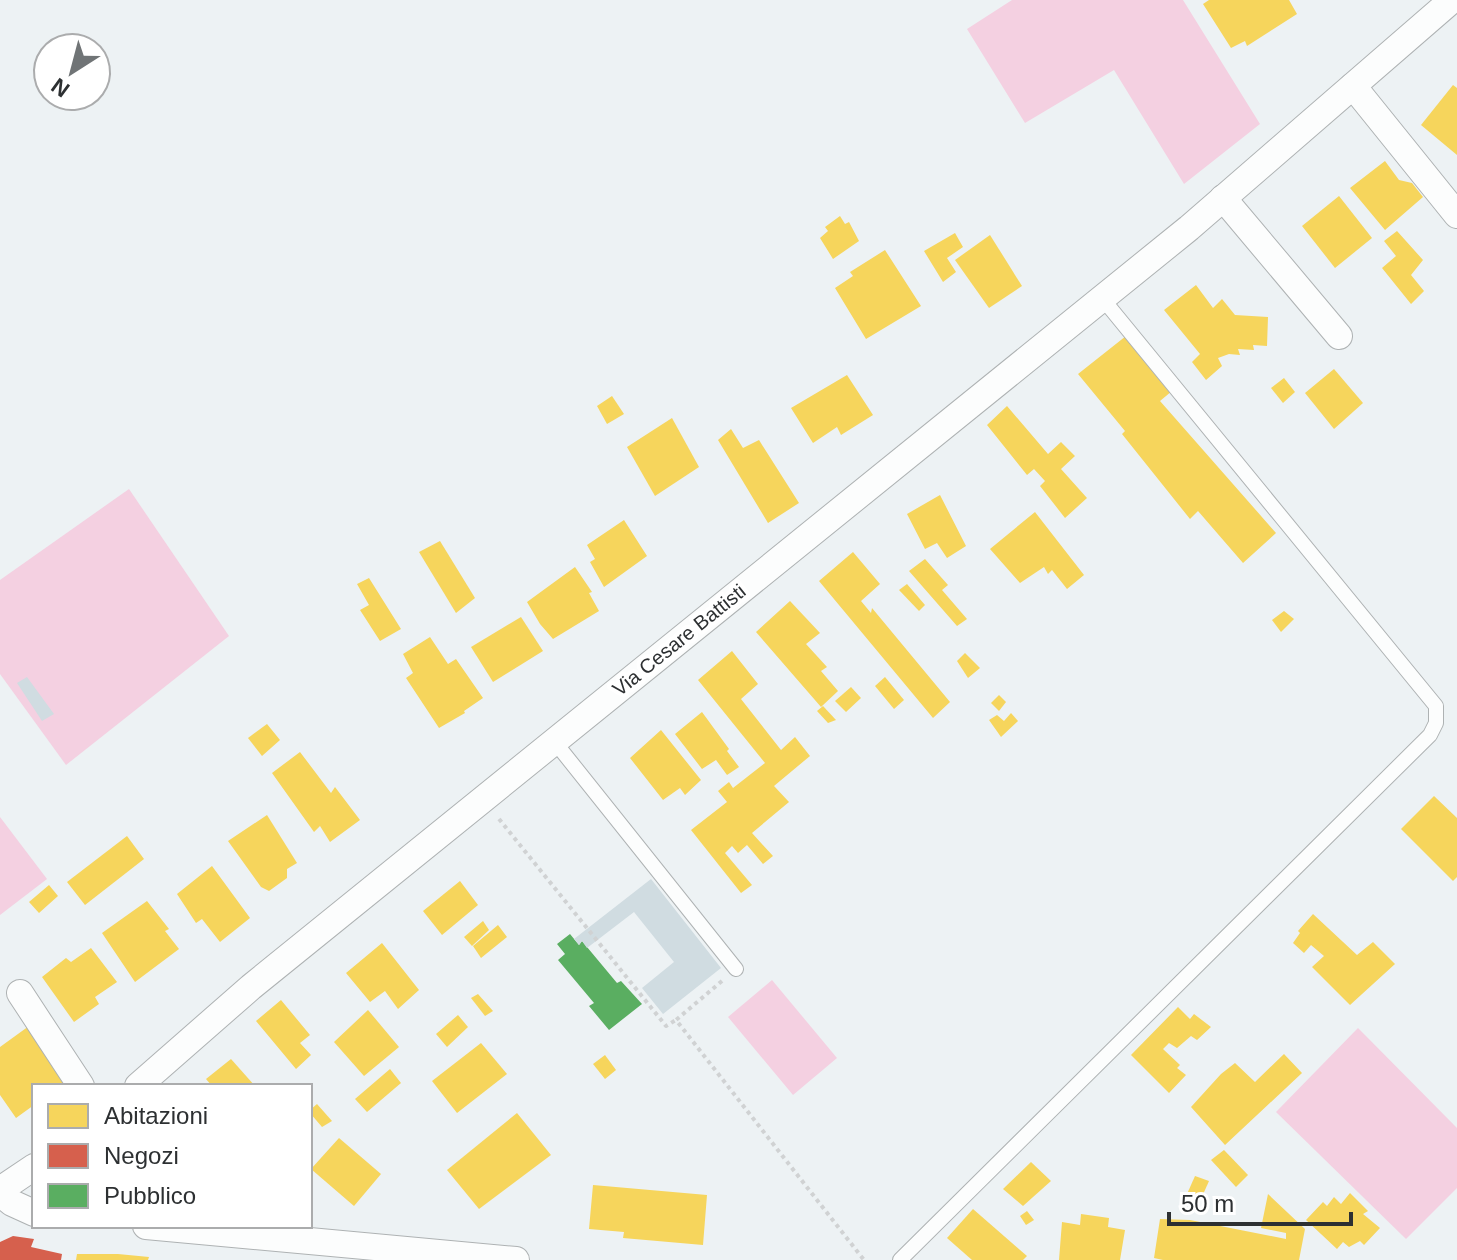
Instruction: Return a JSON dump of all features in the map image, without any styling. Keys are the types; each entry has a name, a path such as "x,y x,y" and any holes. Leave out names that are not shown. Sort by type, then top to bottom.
{"street":[{"name":"Via Cesare Battisti","path":"140,1084 251,987 1102,298 1452,0"},
{"path":"1353,86 1457,215"},
{"path":"1223,198 1339,336"},
{"path":"20,993 80,1084"},
{"path":"32,1168 0,1191 12,1203 32,1212"},
{"path":"168,1228 516,1260"}],"lane":[{"path":"900,1260 1430,735 1436,723 1436,706 1102,298"},
{"path":"554,741 736,969"}],"path":[{"path":"483,799 666,1026 736,969"},
{"path":"676,1020 864,1260"}],"shaded area":[{"path":"1012,0 1183,0 1260,124 1184,184 1114,70 1025,123 967,29"},
{"path":"129,489 229,636 66,765 0,674 0,580"},
{"path":"0,817 47,879 0,915"},
{"path":"772,980 837,1058 793,1095 728,1017"},
{"path":"1358,1028 1457,1128 1457,1188 1406,1239 1276,1112"}],"building: Abitazioni":[{"path":"1209,0 1289,0 1297,14 1247,46 1245,41 1231,48 1203,4"},
{"path":"1453,85 1457,88 1457,155 1421,125"},
{"path":"1385,161 1399,180 1412,183 1423,197 1385,230 1350,188"},
{"path":"1339,196 1372,238 1335,268 1302,226"},
{"path":"840,216 845,224 849,222 859,241 833,259 820,238 828,231 825,227"},
{"path":"1397,231 1423,260 1411,275 1424,291 1411,304 1382,268 1396,256 1384,241"},
{"path":"955,233 963,247 947,258 956,272 943,282 924,251"},
{"path":"990,235 1022,286 989,308 955,260"},
{"path":"885,250 921,306 866,339 835,288 853,276 850,272"},
{"path":"1196,285 1213,308 1222,299 1235,315 1268,317 1267,346 1253,345 1254,350 1238,349 1240,355 1229,354 1218,358 1222,366 1206,380 1192,362 1200,354 1164,310"},
{"path":"1126,336 1172,391 1160,401 1276,533 1243,563 1198,511 1190,519 1078,374"},
{"path":"1334,369 1363,403 1334,429 1305,393"},
{"path":"847,375 873,415 841,435 837,427 813,443 791,408"},
{"path":"1284,378 1295,392 1283,403 1271,388"},
{"path":"612,396 624,414 607,424 597,406"},
{"path":"1007,406 1048,454 1061,442 1075,456 1061,469 1087,498 1065,518 1040,486 1045,481 1034,469 1027,475 987,425"},
{"path":"672,418 699,467 655,496 627,447"},
{"path":"731,429 743,448 759,440 799,503 768,523 718,440"},
{"path":"940,495 966,546 947,558 937,543 925,549 907,514"},
{"path":"1035,512 1084,575 1067,589 1052,570 1048,574 1044,567 1020,583 990,549"},
{"path":"624,520 647,556 604,587 590,562 595,559 587,545"},
{"path":"440,541 475,598 456,613 419,552"},
{"path":"853,552 880,584 861,601 871,613 872,608 950,702 933,718 819,581"},
{"path":"925,559 948,585 942,590 967,619 957,626 909,571"},
{"path":"575,567 592,592 589,593 599,611 553,639 527,602"},
{"path":"369,578 401,629 380,641 360,610 369,605 357,584"},
{"path":"907,584 925,605 919,611 899,590"},
{"path":"790,601 820,633 806,644 827,667 821,671 838,691 821,707 756,632"},
{"path":"1284,611 1294,619 1281,632 1272,620"},
{"path":"521,617 543,651 493,682 471,647"},
{"path":"430,637 448,664 456,659 483,698 439,728 406,678 413,673 403,654"},
{"path":"732,651 758,684 741,699 781,750 795,737 810,756 774,786 789,802 752,833 773,856 763,864 747,845 738,853 732,846 725,853 752,885 741,893 691,830 727,802 718,791 729,782 733,788 765,763 698,680"},
{"path":"965,653 980,668 968,678 957,661"},
{"path":"885,677 904,700 894,709 875,686"},
{"path":"851,687 861,698 846,712 835,701"},
{"path":"999,695 1006,702 999,711 991,703"},
{"path":"823,706 836,720 828,723 817,711"},
{"path":"702,712 739,767 727,775 716,760 702,769 675,734"},
{"path":"1011,713 1018,721 1001,737 989,720 997,715 1004,721"},
{"path":"267,724 280,740 262,756 248,738"},
{"path":"661,730 701,780 685,795 680,788 663,800 630,758"},
{"path":"300,752 331,793 335,787 360,820 330,842 320,826 314,832 272,773"},
{"path":"1434,796 1457,818 1457,877 1453,881 1401,829"},
{"path":"267,815 297,863 287,869 287,878 269,891 261,887 228,841"},
{"path":"127,836 144,859 85,905 67,882"},
{"path":"212,866 250,918 220,942 202,919 196,923 177,894"},
{"path":"460,881 478,905 442,935 423,911"},
{"path":"49,885 58,896 39,913 29,902"},
{"path":"147,901 169,929 165,931 179,949 135,982 102,933"},
{"path":"1313,914 1357,955 1373,942 1395,964 1350,1005 1312,967 1324,956 1311,945 1304,953 1293,943 1300,933 1298,931"},
{"path":"483,921 489,930 472,946 464,937"},
{"path":"498,925 507,937 481,958 473,946"},
{"path":"382,943 419,990 398,1009 385,991 370,1002 346,973"},
{"path":"91,948 117,982 95,997 99,1004 74,1022 42,977 66,958 71,962"},
{"path":"478,994 493,1011 485,1016 471,998"},
{"path":"281,1000 310,1035 300,1043 311,1055 296,1069 256,1021"},
{"path":"1178,1007 1190,1019 1194,1014 1211,1027 1197,1040 1191,1036 1177,1048 1169,1043 1163,1049 1186,1075 1169,1093 1131,1055"},
{"path":"368,1010 399,1047 364,1076 334,1042"},
{"path":"458,1015 468,1027 447,1047 436,1034"},
{"path":"29,1026 68,1081 64,1084 32,1084 32,1106 16,1118 0,1095 0,1047"},
{"path":"481,1043 507,1074 457,1113 432,1081"},
{"path":"1284,1054 1302,1073 1225,1145 1191,1107 1235,1063 1255,1082"},
{"path":"605,1055 616,1070 605,1079 593,1064"},
{"path":"231,1059 253,1084 210,1084 206,1079"},
{"path":"390,1069 401,1083 367,1112 355,1099"},
{"path":"317,1104 332,1121 322,1127 312,1115 312,1108"},
{"path":"517,1113 551,1155 479,1209 447,1170"},
{"path":"339,1138 381,1174 354,1206 312,1168"},
{"path":"1224,1150 1248,1175 1236,1187 1211,1160"},
{"path":"1031,1162 1051,1181 1023,1206 1003,1189"},
{"path":"1195,1176 1209,1181 1201,1199 1187,1194"},
{"path":"593,1185 707,1195 703,1245 623,1238 624,1232 589,1229"},
{"path":"1350,1193 1368,1211 1363,1214 1380,1228 1364,1245 1360,1241 1349,1247 1343,1242 1337,1249 1306,1220 1323,1202 1327,1206 1334,1197 1341,1204"},
{"path":"1268,1194 1305,1229 1299,1260 1154,1258 1160,1219 1190,1220 1286,1239 1286,1233 1261,1228"},
{"path":"973,1209 1027,1256 1023,1260 972,1260 947,1238"},
{"path":"1027,1211 1034,1220 1026,1225 1020,1216"},
{"path":"1081,1214 1109,1218 1108,1227 1125,1230 1120,1260 1059,1260 1062,1222 1080,1225"},
{"path":"77,1254 149,1257 148,1260 76,1260"}],"building: Negozi":[{"path":"13,1236 34,1239 31,1247 62,1254 61,1260 0,1260 0,1242"}],"building: Pubblico":[{"path":"570,934 579,945 582,941 617,983 621,981 642,1004 609,1030 589,1006 594,1003 558,960 565,954 557,944"}],"building: Altro":[{"path":"27,677 54,714 42,721 17,683"},
{"path":"651,879 721,968 663,1014 642,988 674,962 634,912 587,948 582,941 579,945 574,939"}]}
